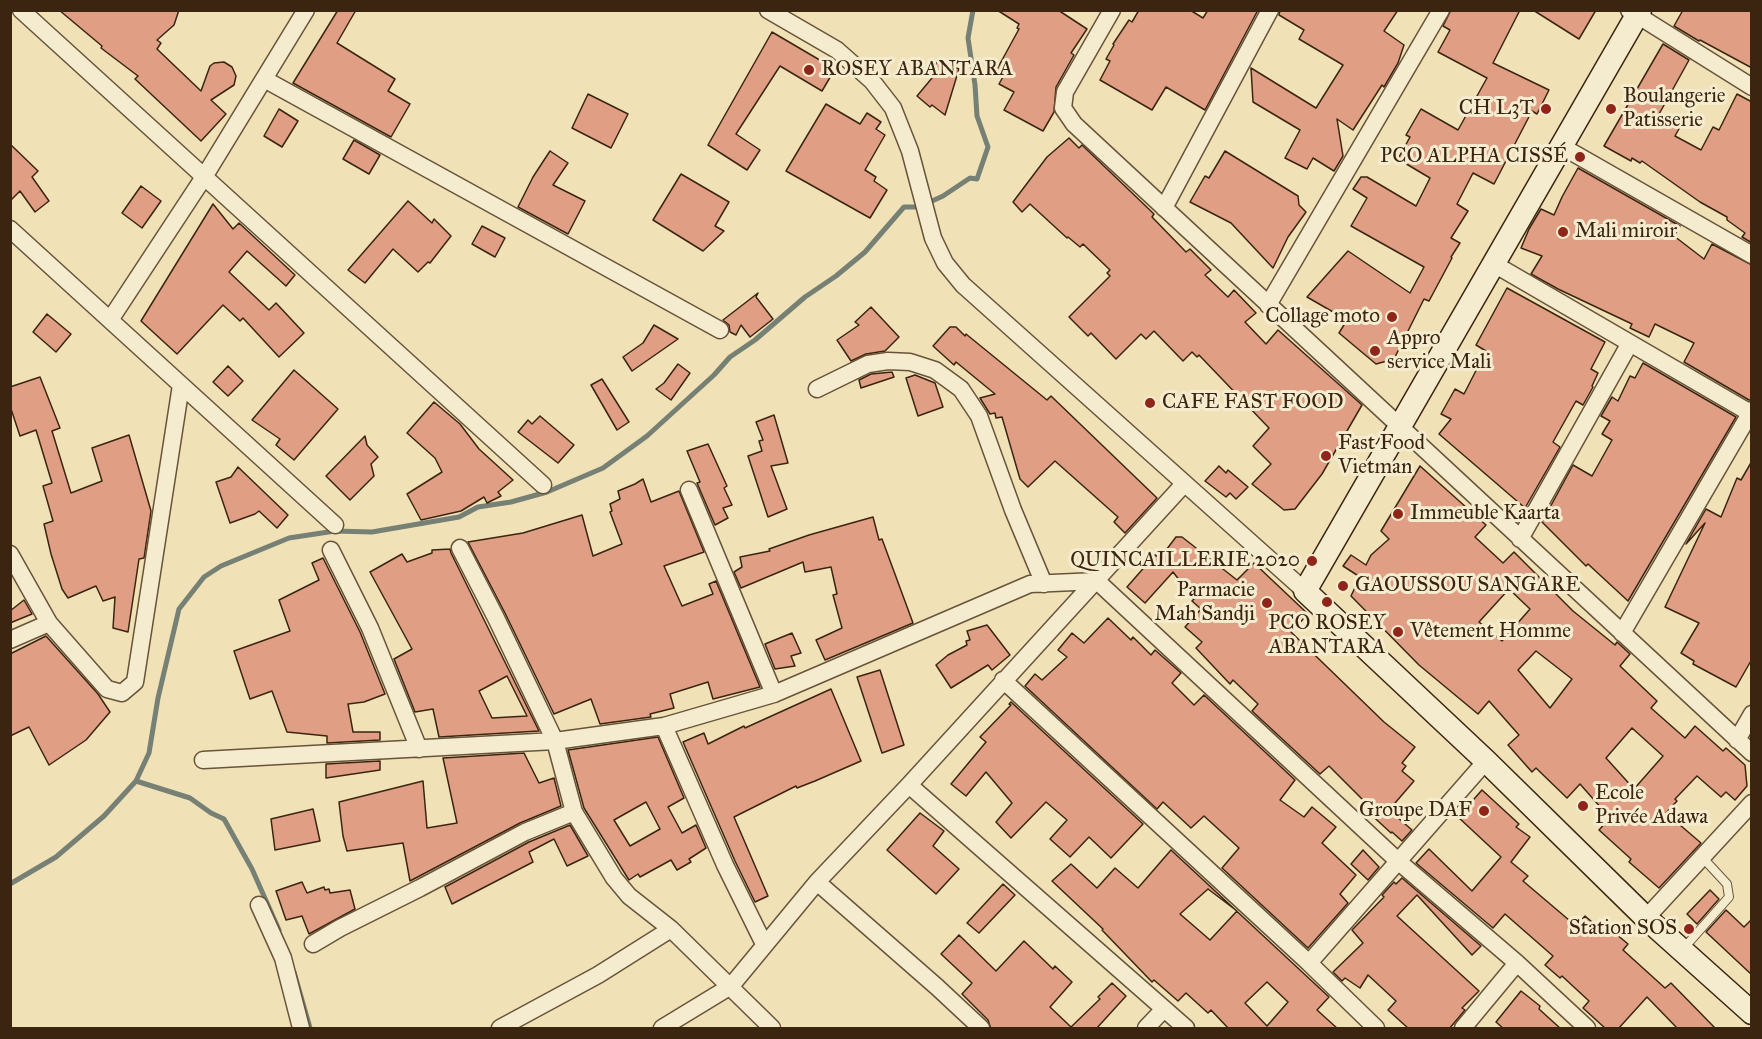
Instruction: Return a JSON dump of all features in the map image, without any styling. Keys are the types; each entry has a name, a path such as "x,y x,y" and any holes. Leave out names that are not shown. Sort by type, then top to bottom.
{"main road":[{"path":"1635,12 1494,264 1305,591 1486,762 1646,918 1752,1013"}],"street":[{"path":"21,10 543,485"},
{"path":"110,320 204,177 306,10"},
{"path":"768,10 837,50 872,81 893,108 910,151 933,238 945,263 963,285 1305,591"},
{"path":"1112,10 1065,92 1063,108 1074,124 1752,753"},
{"path":"1164,208 1270,10"},
{"path":"1268,304 1441,10"},
{"path":"1635,12 1752,87"},
{"path":"264,79 720,330"},
{"path":"1561,146 1752,255"},
{"path":"10,230 335,525"},
{"path":"1494,264 1751,413 1622,633"},
{"path":"1520,539 1630,343"},
{"path":"817,389 868,364 888,361 910,362 936,370 961,389 979,416 1013,510 1044,584"},
{"path":"10,554 49,623 107,689 122,693 135,682 181,385"},
{"path":"662,1029 731,986 817,882 909,785 1184,484"},
{"path":"689,490 774,694"},
{"path":"460,548 555,741 574,812 614,878 629,896 671,928 772,1029"},
{"path":"331,550 370,628 419,749"},
{"path":"203,760 555,741 664,726 774,694 1030,584 1097,581 1399,862 1517,963 1587,1029"},
{"path":"10,640 49,623"},
{"path":"1003,680 1309,963 1376,1029"},
{"path":"1737,740 1752,714"},
{"path":"664,726 725,865 765,944"},
{"path":"1309,963 1486,762"},
{"path":"909,785 1186,1029"},
{"path":"1646,918 1752,802"},
{"path":"313,944 525,832 574,812"},
{"path":"817,882 937,987 981,1029"},
{"path":"259,905 283,958 301,1029"},
{"path":"500,1029 598,975 671,928"},
{"path":"1463,1029 1517,963"},
{"path":"1146,1029 1163,1010"}],"lane":[{"path":"1682,950 1729,897 1726,884 1701,857"}],"building":[{"path":"59,10 179,10 174,25 157,40 161,43 157,49 201,91 210,66 224,62 232,67 236,76 234,85 211,100 226,114 201,141 135,79 138,76 101,48 102,46"},
{"path":"338,10 356,10 337,43 395,79 388,91 410,104 391,137 293,83"},
{"path":"997,10 1058,10 1087,29 1071,53 1074,55 1056,87 1054,112 1043,131 1004,110 1014,92 999,84 1004,75 996,71 1019,29 1017,28 1019,24"},
{"path":"1139,10 1190,10 1203,18 1208,10 1258,10 1205,110 1166,87 1152,110 1100,80 1110,61 1106,59 1113,44 1129,20 1132,22"},
{"path":"1280,10 1398,10 1384,31 1404,45 1398,63 1353,130 1337,119 1343,156 1334,171 1313,158 1307,169 1285,158 1300,130 1253,102 1251,68 1316,108 1343,65 1299,39 1304,30 1279,15"},
{"path":"1451,10 1520,10 1493,63 1549,90 1537,114 1532,111 1494,184 1473,173 1457,204 1468,211 1451,238 1460,243 1429,301 1424,299 1394,359 1376,364 1339,333 1347,320 1307,297 1348,251 1410,293 1424,267 1351,226 1367,198 1353,189 1361,177 1367,177 1416,206 1430,178 1398,159 1410,137 1406,135 1421,109 1458,130 1487,78 1438,52 1450,30 1443,26"},
{"path":"1533,10 1596,10 1579,39"},
{"path":"1683,10 1752,10 1752,68 1674,26"},
{"path":"772,32 835,69 822,91 780,66 736,134 760,150 747,170 708,145"},
{"path":"1663,44 1689,60 1658,116 1680,127 1675,136 1701,150 1713,127 1719,130 1737,94 1752,102 1752,243 1742,237 1745,233 1727,220 1727,217 1700,202 1642,161 1640,163 1632,158 1631,161 1604,146"},
{"path":"937,61 959,69 945,115 932,105 930,107 917,96 932,78"},
{"path":"588,94 628,114 611,148 572,128"},
{"path":"826,104 860,124 867,113 881,122 876,129 885,135 865,170 876,177 874,181 887,190 870,218 786,171"},
{"path":"279,109 298,121 282,147 264,136"},
{"path":"1069,138 1079,148 1082,145 1154,214 1152,217 1186,252 1190,249 1211,270 1205,275 1228,297 1234,290 1256,313 1245,322 1266,344 1278,330 1362,405 1322,474 1295,509 1284,510 1252,484 1271,464 1253,446 1269,428 1199,355 1197,357 1192,352 1183,361 1154,331 1146,339 1141,334 1116,359 1091,333 1088,336 1069,317 1110,276 1107,273 1110,270 1083,244 1080,247 1067,238 1030,204 1022,212 1013,202 1047,157"},
{"path":"354,140 380,155 369,174 343,159"},
{"path":"10,144 38,171 32,177 49,201 35,212 20,191 10,201"},
{"path":"550,151 568,163 553,185 585,201 568,234 518,207 533,177"},
{"path":"1225,151 1298,196 1299,205 1306,212 1288,237 1273,268 1231,223 1190,202 1205,176 1209,178"},
{"path":"1578,168 1680,226 1674,236 1704,259 1712,244 1752,265 1752,400 1684,362 1694,343 1655,324 1649,337 1630,328 1632,324 1531,274 1542,256 1521,248 1529,229 1541,209 1554,215"},
{"path":"681,174 729,202 715,226 724,231 703,251 653,220"},
{"path":"141,186 161,201 142,228 122,213"},
{"path":"408,201 432,223 434,219 451,236 430,263 428,262 418,272 393,249 365,283 348,270"},
{"path":"213,204 233,229 239,223 295,275 286,286 247,251 229,272 269,310 276,303 304,333 279,357 243,318 240,321 223,305 177,354 141,321"},
{"path":"482,226 505,238 495,257 472,244"},
{"path":"1507,288 1605,342 1591,369 1598,373 1593,387 1583,405 1576,401 1553,442 1560,447 1525,508 1439,434 1451,419 1441,414 1455,389 1464,394 1486,351 1476,345"},
{"path":"758,293 756,297 773,319 750,337 741,325 736,335 730,332 729,325 723,320"},
{"path":"871,307 899,337 885,351 866,354 851,361 837,340 859,325 855,322"},
{"path":"47,314 71,334 56,352 33,332"},
{"path":"654,325 678,339 632,371 623,357 643,343"},
{"path":"950,327 956,327 965,336 966,334 1047,400 1051,396 1157,498 1125,533 1114,522 1118,517 1055,461 1028,487 1020,479 1002,417 996,418 995,413 990,414 980,398 995,394 956,362 954,365 933,346"},
{"path":"1643,363 1736,417 1628,601 1588,564 1586,566 1542,522 1573,465 1592,476 1612,440 1602,434 1610,421 1601,416 1612,397 1618,401 1630,376 1635,378"},
{"path":"678,364 690,373 671,400 656,389 664,383"},
{"path":"228,366 243,381 228,396 213,382"},
{"path":"294,370 338,409 294,460 276,445 280,439 252,420"},
{"path":"892,372 894,377 861,388 859,380 871,374"},
{"path":"915,375 935,383 943,407 918,416 906,378"},
{"path":"40,377 60,428 52,431 71,493 102,481 92,448 129,435 151,511 144,558 139,559 128,632 113,628 115,597 103,601 96,586 68,598 62,589 44,524 53,521 43,486 52,483 36,430 20,436 10,406 10,387"},
{"path":"602,379 629,422 617,430 591,385"},
{"path":"434,402 460,424 479,449 513,480 498,492 501,496 487,503 484,497 461,511 421,520 407,494 442,472 435,458 407,433"},
{"path":"774,415 788,463 771,466 787,509 768,517 748,456 762,451 759,441 763,440 756,422"},
{"path":"540,416 574,445 558,463 518,432 528,420 532,424"},
{"path":"365,436 367,445 378,457 371,464 374,476 350,500 326,476"},
{"path":"708,444 727,486 724,488 732,505 723,508 728,518 715,525 697,483 700,482 687,451"},
{"path":"1752,461 1752,659 1736,687 1693,664 1694,661 1681,653 1699,623 1665,607 1705,523 1686,544 1706,509 1721,517 1737,478 1741,480"},
{"path":"1219,466 1226,473 1228,470 1248,487 1236,499 1230,493 1226,497 1205,481"},
{"path":"1420,466 1486,525 1475,537 1503,563 1514,552 1573,611 1615,645 1617,642 1630,654 1620,666 1657,701 1651,708 1685,738 1695,726 1723,751 1726,748 1745,765 1747,786 1735,800 1726,792 1721,797 1697,776 1675,799 1677,801 1666,813 1701,843 1659,888 1629,862 1631,859 1599,830 1610,818 1580,784 1567,798 1536,768 1532,772 1508,745 1519,735 1489,701 1478,714 1419,665 1351,596 1360,577 1343,566 1351,555 1366,565 1371,555 1389,539 1381,531","holes":["1509,589 1530,609 1502,641 1479,622","1536,651 1572,679 1550,708 1518,670","1632,728 1663,756 1634,789 1606,758"]},
{"path":"238,467 288,515 277,528 259,511 230,523 216,482 231,477"},
{"path":"643,479 651,502 679,491 704,552 664,566 682,606 713,594 709,584 716,581 760,687 713,699 708,682 670,694 674,708 650,714 651,717 600,724 591,699 554,714 468,542 523,533 582,515 593,556 622,544 610,512 612,511 610,504 620,499 618,491"},
{"path":"873,517 879,540 882,539 913,623 825,660 816,640 842,628 833,595 837,594 831,567 805,572 803,562 741,588 734,572 742,567 740,557 770,551 769,549 809,535"},
{"path":"1176,537 1182,537 1237,580 1254,563 1308,614 1291,632 1384,722 1415,747 1402,763 1406,766 1402,771 1414,781 1389,810 1412,830 1402,841 1366,810 1368,808 1364,804 1366,803 1329,766 1320,774 1252,711 1258,704 1233,680 1230,684 1196,648 1202,642 1185,627 1201,609 1192,601 1194,599 1173,572 1145,603 1127,587 1155,555 1160,558"},
{"path":"450,549 539,731 439,737 433,709 415,712 394,659 412,649 370,572 402,554 407,562 432,553 432,550","holes":["507,676 527,716 492,718 479,691"]},
{"path":"323,558 360,632 385,694 364,702 348,704 353,732 380,732 380,740 327,743 327,736 287,732 272,691 250,699 234,651 290,631 279,600 319,580 312,563"},
{"path":"24,600 32,614 10,623 10,611"},
{"path":"1108,618 1131,640 1133,637 1151,655 1155,650 1181,673 1172,683 1194,705 1204,695 1295,780 1280,800 1304,817 1312,807 1336,827 1322,843 1356,875 1340,894 1348,903 1308,948 1222,868 1239,848 1204,816 1191,828 1163,802 1157,809 1025,686 1035,674 1042,680 1067,657 1058,650 1072,633 1084,643"},
{"path":"987,625 1010,655 992,670 988,665 951,688 936,665 948,655 967,645 966,641 970,640 967,631"},
{"path":"792,633 801,653 791,656 795,666 775,669 765,644"},
{"path":"46,636 98,694 110,712 86,740 49,765 29,727 10,736 10,654"},
{"path":"880,670 904,745 882,753 857,677"},
{"path":"831,689 861,761 797,788 796,786 734,817 768,896 755,902 683,742 704,733 708,744"},
{"path":"1011,702 1143,824 1111,858 1089,837 1070,857 1050,839 1067,820 1046,802 1011,838 996,822 1012,803 986,772 966,796 951,784 986,742 980,737 1011,705 1009,704"},
{"path":"658,737 684,798 668,807 682,833 696,825 706,848 689,859 691,862 677,870 671,860 640,877 638,874 629,880 584,808 568,750","holes":["646,802 660,829 630,846 614,820"]},
{"path":"524,753 539,783 554,778 561,806 520,823 410,881 403,843 347,851 339,802 423,781 427,828 457,823 443,758"},
{"path":"380,761 380,770 326,778 326,764"},
{"path":"1482,790 1519,824 1516,827 1530,837 1511,862 1528,876 1523,881 1576,926 1585,916 1605,933 1609,928 1628,944 1623,950 1665,988 1671,983 1716,1029 1678,1029 1647,997 1618,1029 1606,1029 1583,1008 1589,1001 1562,976 1560,978 1545,965 1553,956 1505,914 1493,928 1416,863 1429,849 1472,891 1501,857 1458,817"},
{"path":"313,809 320,841 275,850 271,819"},
{"path":"920,813 944,831 933,846 959,869 936,894 887,850"},
{"path":"570,825 588,856 567,866 554,839 529,852 533,862 452,904 445,887 529,842"},
{"path":"1171,850 1235,909 1208,889 1180,914 1210,940 1237,911 1329,997 1317,1010 1338,1029 1229,1029 1211,1010 1208,1013 1186,993 1178,1001 1154,980 1152,982 1103,929 1052,881 1071,864 1097,888 1115,868 1138,888","holes":["1267,982 1288,1002 1267,1026 1245,1003"]},
{"path":"1363,850 1379,867 1368,880 1351,864"},
{"path":"1402,878 1481,946 1472,955 1417,895 1397,916 1479,991 1462,1008 1465,1010 1449,1029 1409,1029 1388,1010 1396,1001 1368,975 1360,988 1345,978 1342,981 1333,972 1363,943 1352,930 1384,897 1382,895 1394,882 1396,884"},
{"path":"302,882 307,893 324,887 325,890 329,889 330,893 350,890 355,909 309,934 302,916 286,920 276,891"},
{"path":"1003,884 1015,895 979,933 967,923"},
{"path":"1710,890 1719,899 1697,924 1687,914"},
{"path":"1726,910 1744,927 1752,919 1752,975 1706,932"},
{"path":"959,935 996,971 1024,941 1053,969 1055,966 1072,982 1050,1007 1071,1027 1100,999 1098,997 1112,983 1126,996 1096,1029 991,1029 988,1020 962,994 972,983 941,954"},
{"path":"1521,991 1540,1006 1539,1009 1561,1029 1504,1029 1496,1022"}],"waterway":[{"path":"10,884 56,857 104,816 136,781 149,753 158,698 179,609 204,577 221,566 289,538 335,531 372,532 459,517 478,507 511,502 547,492 603,468 647,436 714,375 730,357 755,340 805,297 836,276 865,252 904,207 919,207 943,196 970,178 977,179 988,147 977,116 968,38 973,10"},
{"path":"136,781 190,798 224,819 252,869 279,930"},
{"path":"294,972 310,1028"}],"place":[{"name":"ROSEY ABANTARA","path":"809,70"},
{"name":"CH L3T","path":"1546,109"},
{"name":"Boulangerie Patisserie","path":"1611,109"},
{"name":"PCO ALPHA CISSÉ","path":"1580,157"},
{"name":"Mali miroir","path":"1563,232"},
{"name":"Collage moto","path":"1392,317"},
{"name":"Appro service Mali","path":"1375,351"},
{"name":"CAFE FAST FOOD","path":"1150,403"},
{"name":"Fast Food Vietman","path":"1326,456"},
{"name":"Immeuble Kaarta","path":"1398,514"},
{"name":"QUINCAILLERIE 2020","path":"1312,561"},
{"name":"GAOUSSOU SANGARE","path":"1343,586"},
{"name":"PCO ROSEY ABANTARA","path":"1327,602"},
{"name":"Parmacie Mah Sandji","path":"1267,603"},
{"name":"Vêtement Homme","path":"1398,632"},
{"name":"Ecole Privée Adawa","path":"1583,806"},
{"name":"Groupe DAF","path":"1484,811"},
{"name":"Station SOS","path":"1689,929"}]}
